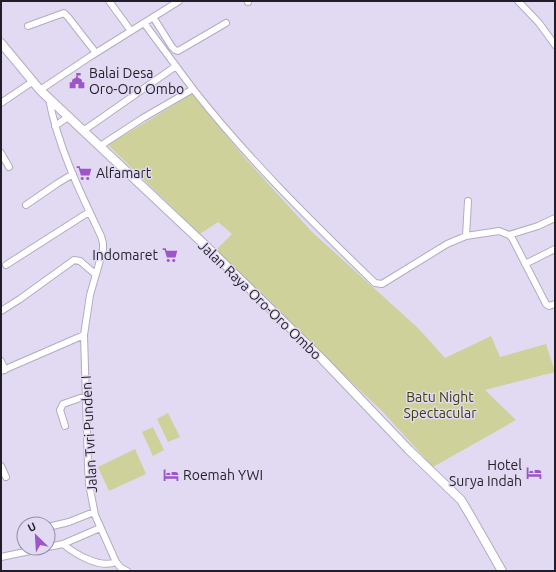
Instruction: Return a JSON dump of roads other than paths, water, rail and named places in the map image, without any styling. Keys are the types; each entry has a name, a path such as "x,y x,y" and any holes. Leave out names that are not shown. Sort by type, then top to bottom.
{"main road":[{"name":"Jalan Raya Oro-Oro Ombo","path":"1,43 32,82 49,99 322,359 409,450 461,500 502,571"}],"street":[{"path":"109,1 131,31"},
{"path":"40,90 179,1"},
{"path":"518,1 555,45"},
{"path":"28,26 64,13 96,53"},
{"path":"153,17 174,50 178,50 226,23"},
{"path":"144,23 193,89 253,160 326,236 375,282 382,284 447,244 466,236 499,231 509,235 512,238 546,304 549,306 555,304"},
{"path":"83,130 176,66"},
{"path":"1,103 32,82"},
{"path":"100,146 143,118 193,89"},
{"name":"Jalan Tvri Punden I","path":"49,99 60,143 103,243 100,261 90,295 84,335 88,466 94,512 116,562 121,568 127,571"},
{"path":"55,126 68,117"},
{"path":"1,154 9,167"},
{"path":"26,205 73,174"},
{"path":"466,236 468,201"},
{"path":"6,265 89,212"},
{"path":"509,235 538,226 555,218"},
{"path":"525,264 555,249"},
{"path":"1,311 74,260 80,261 95,274"},
{"path":"1,361 3,370 84,335"},
{"path":"65,426 60,410 62,404 86,396"},
{"path":"1,466 6,477"},
{"path":"56,525 69,522 94,512"},
{"path":"56,545 63,544 100,528"},
{"path":"63,544 74,553 91,560 106,565 116,562"},
{"path":"1,557 16,554"}],"place":[{"name":"Balai Desa Oro-Oro Ombo","path":"77,81"},
{"name":"Alfamart","path":"84,173"},
{"name":"Indomaret","path":"170,255"},
{"name":"Hotel Surya Indah","path":"534,473"},
{"name":"Roemah YWI","path":"171,475"}],"park label":[{"name":"Batu Night Spectacular","path":"440,406"}]}
